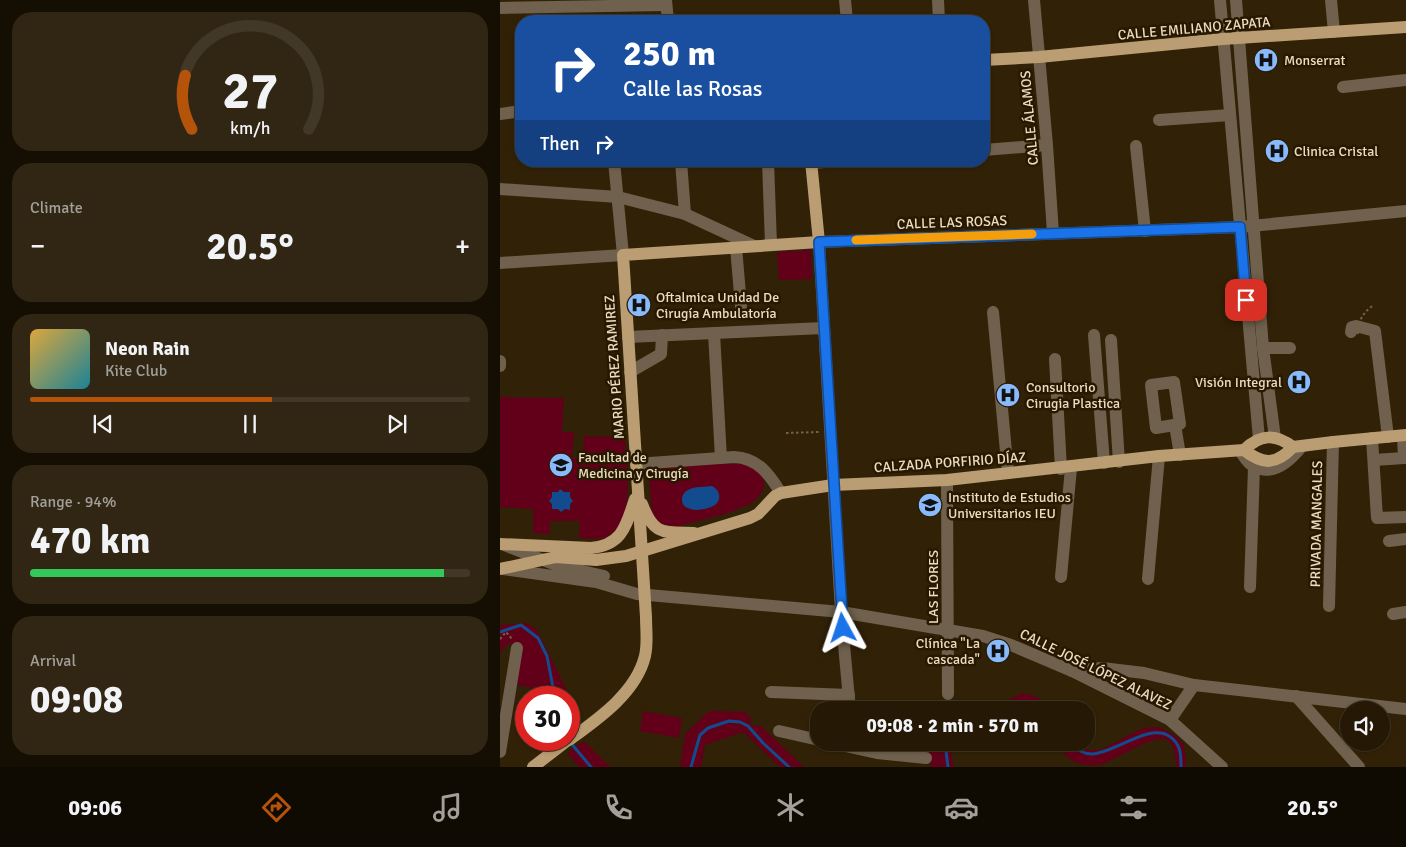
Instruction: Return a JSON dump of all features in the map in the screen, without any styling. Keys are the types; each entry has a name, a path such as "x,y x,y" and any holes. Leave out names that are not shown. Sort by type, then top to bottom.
{"main road":[{"name":"CALLE EMILIANO ZAPATA","path":"990,60 1039,57 1223,39 1406,27"},
{"path":"808,167 819,242"},
{"name":"CALLE LAS ROSAS","path":"622,255 819,242"},
{"name":"MARIO PÉREZ RAMIREZ","path":"580,732 619,699 634,682 645,658 644,594 622,255"},
{"path":"1297,447 1275,438 1259,438 1242,450 1258,460 1270,461 1281,458 1297,447 1388,436 1404,436"},
{"name":"CALZADA PORFIRIO DÍAZ","path":"781,493 834,484 947,480 1104,464 1159,456 1242,450"},
{"path":"637,492 648,520 656,529 668,532 702,534"},
{"path":"501,544 591,548 605,546 614,541 625,528 637,492"},
{"path":"500,569 541,559 606,559 641,553 755,516 775,496 781,493"},
{"name":"MARIO PÉREZ RAMIREZ","path":"534,767 554,751"}],"street":[{"path":"845,0 846,15"},
{"path":"938,0 939,15"},
{"name":"CALLE ÁLAMOS","path":"1034,0 1053,233"},
{"path":"1220,0 1230,115 1275,438"},
{"path":"1236,0 1246,226 1259,438"},
{"path":"1331,0 1334,32"},
{"path":"500,8 666,2 667,15"},
{"path":"1343,87 1406,80"},
{"path":"500,114 515,112"},
{"path":"1159,120 1230,115"},
{"path":"990,150 1047,146"},
{"path":"1136,146 1145,231"},
{"name":"MARIO PÉREZ RAMIREZ","path":"615,167 622,255"},
{"path":"681,167 685,214"},
{"path":"768,167 771,245"},
{"path":"500,189 618,197 685,214 754,246"},
{"name":"CALLE LAS ROSAS","path":"819,242 1246,226 1406,211"},
{"path":"819,242 841,612 849,701"},
{"path":"736,247 741,306"},
{"name":"CALLE LAS ROSAS","path":"500,263 622,255"},
{"path":"994,312 1008,473"},
{"path":"1355,333 1352,327 1356,326 1375,331 1388,436"},
{"path":"628,337 824,328"},
{"path":"714,333 721,458"},
{"path":"1094,335 1104,464"},
{"path":"630,372 661,354 662,336"},
{"path":"1111,340 1119,462"},
{"path":"1055,359 1066,468 1061,577"},
{"path":"500,361 500,366"},
{"path":"1176,425 1180,455"},
{"path":"1374,460 1404,458 1404,436"},
{"path":"1372,438 1377,518 1406,517"},
{"name":"PRIVADA MANGALES","path":"1329,606 1333,442"},
{"path":"1242,450 1248,462 1254,467 1266,469 1276,468 1284,464 1292,458 1297,447"},
{"path":"1148,579 1159,456"},
{"path":"636,464 741,457 755,462 768,474 781,493"},
{"path":"1250,587 1254,467"},
{"name":"LAS FLORES","path":"947,480 948,694"},
{"path":"1389,541 1406,539"},
{"path":"501,544 556,565 635,585 644,594"},
{"name":"CALLE JOSÉ LÓPEZ ALAVEZ","path":"500,569 583,580 644,594 841,612 983,636 1011,645 1072,671 1170,720 1222,767"},
{"path":"500,752 517,648"},
{"path":"1072,671 1102,668 1144,673 1194,685 1406,709"},
{"path":"1170,720 1194,685"},
{"path":"771,692 849,695"},
{"path":"1296,696 1359,767"},
{"path":"779,731 810,738"},
{"path":"886,751 926,758"}],"path":[{"path":"1355,333 1361,317 1374,305"},
{"path":"786,433 830,431"},
{"path":"500,639 506,632 517,648"}],"shaded area":[{"path":"811,250 812,279 779,280 777,252"},
{"name":"Facultad de Medicina y Cirugía","path":"500,397 564,398 562,432 574,432 572,458 583,459 584,436 625,437 628,480 625,511 620,524 612,534 599,539 579,538 580,521 550,521 550,534 533,533 533,509 500,507"},
{"path":"749,463 763,477 764,487 755,501 728,513 676,527 658,524 652,513 649,477 653,468 662,466"},
{"path":"527,623 537,630 565,686 516,685 521,648 508,643 500,653 500,625"},
{"path":"1023,693 1035,696 1042,701 1006,701"},
{"path":"643,711 682,718 679,738 640,731"},
{"path":"709,711 747,712 747,716 751,716 750,725 761,726 804,767 780,767 743,732 705,745 701,767 680,767 685,734"},
{"path":"1159,727 1178,738 1184,746 1186,767 1176,767 1173,747 1164,739 1150,741 1101,765 1079,764 1063,751 1100,750 1143,728"},
{"path":"584,741 611,767 579,767 567,753 570,751 580,751 580,744"},
{"path":"929,751 951,751 954,767 931,767"}],"water":[{"path":"712,486 719,495 719,500 715,505 698,510 691,509 683,504 682,499 686,492 694,488"},
{"path":"560,489 564,492 570,492 570,497 573,501 570,504 570,510 565,509 561,512 558,509 552,509 552,504 549,501 552,497 552,492 558,492"}],"waterway":[{"path":"500,632 521,625 538,638 547,656 553,686"},
{"path":"691,767 700,735 708,728 729,721 740,722 748,726 789,767"},
{"path":"1079,751 1092,754 1111,749 1142,736 1161,733 1169,736 1176,742 1180,754 1181,767"},
{"path":"578,751 591,767"},
{"path":"946,751 948,767"}],"slow traffic":[{"path":"856,240 1032,234"}],"place":[{"name":"Monserrat","path":"1266,60"},
{"name":"Clinica Cristal","path":"1277,151"},
{"name":"Oftalmica Unidad De Cirugía Ambulatoría","path":"639,305"},
{"name":"Visión Integral","path":"1299,382"},
{"name":"Consultorio Cirugia Plastica","path":"1008,395"},
{"name":"Facultad de Medicina y Cirugía","path":"561,465"},
{"name":"Instituto de Estudios Universitarios IEU","path":"930,505"},
{"name":"Clínica \"La cascada\"","path":"998,651"}],"route":[{"path":"843,628 819,242 1240,227 1246,300"}]}
